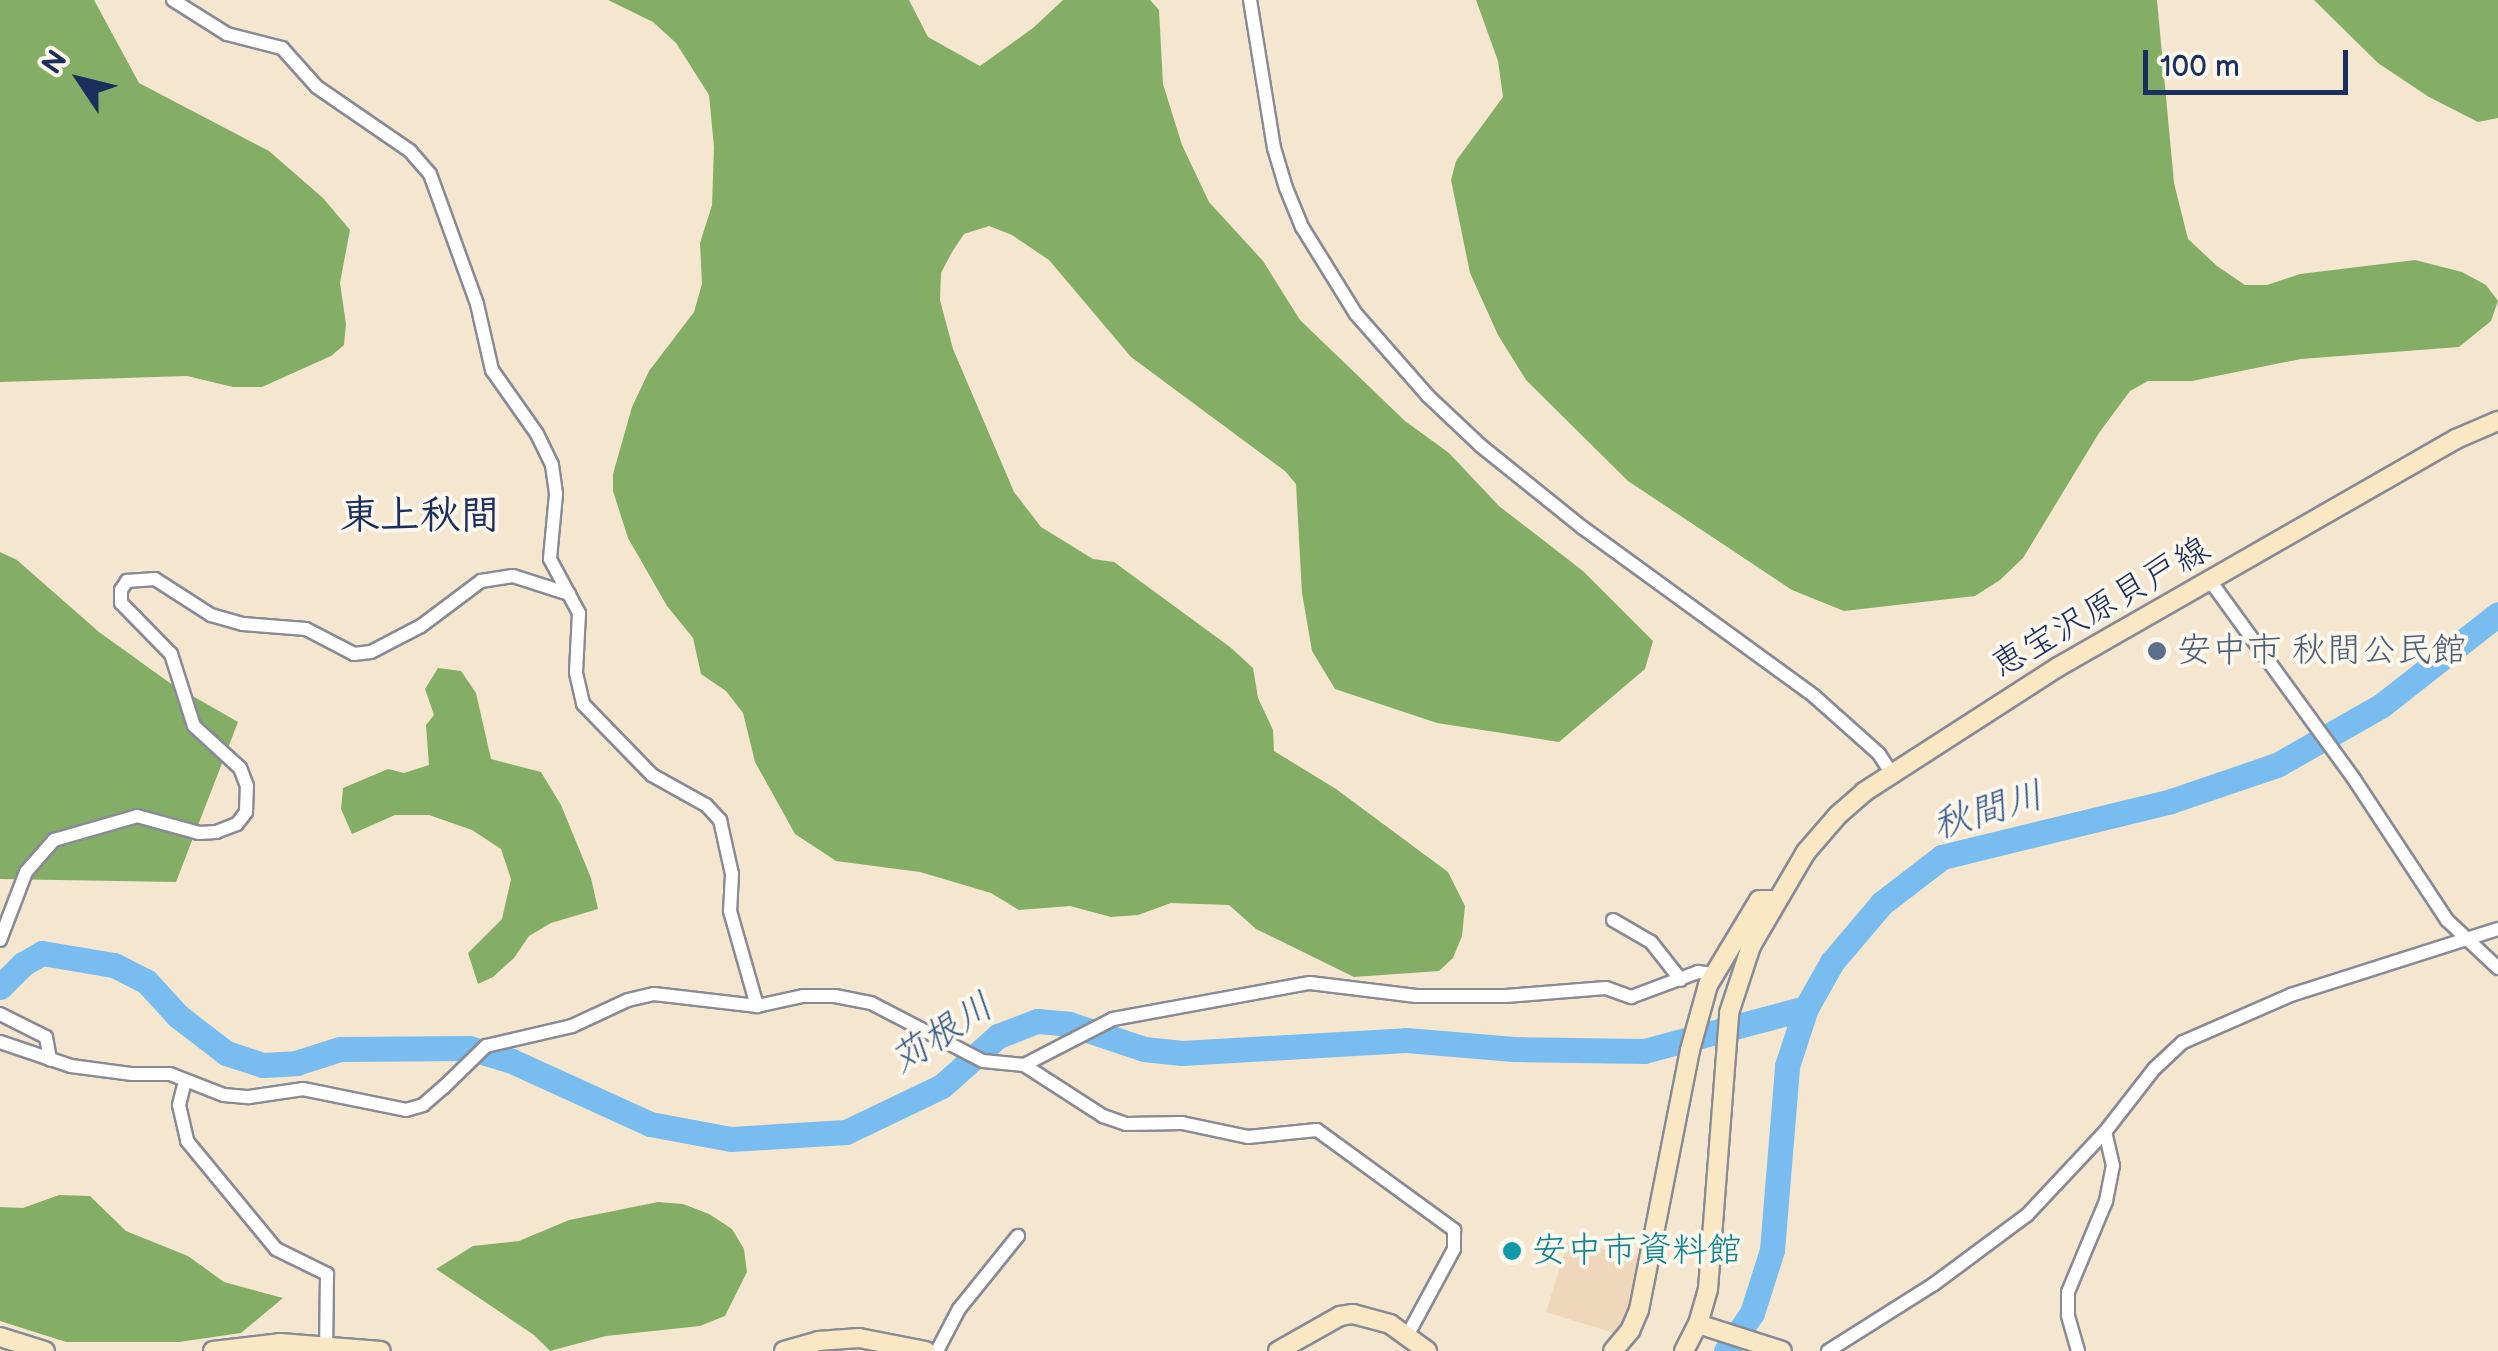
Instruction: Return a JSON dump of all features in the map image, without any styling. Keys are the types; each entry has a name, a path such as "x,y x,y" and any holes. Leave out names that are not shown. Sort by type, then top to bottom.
{"main road":[{"name":"恵宝沢原貝戸線","path":"1684,1351 1698,1324 1708,1289 1729,1012 1751,946 1806,852 1838,815 1892,774 2058,667 2456,439 2498,421"},
{"name":"恵宝沢原貝戸線","path":"1613,1351 1630,1331 1639,1310 1690,1050 1712,974 1760,900 1777,900"},
{"path":"1278,1351 1340,1316 1353,1314 1378,1319 1408,1334 1427,1351"},
{"path":"1698,1324 1782,1351"},
{"path":"784,1351 818,1341 858,1338 926,1351"},
{"path":"1,1340 45,1351"},
{"path":"213,1351 280,1343 381,1351"}],"street":[{"path":"173,0 227,34 282,48 317,86 410,151 430,174 477,304 492,370 538,434 552,465 556,494 550,559 579,613 576,673 587,710 652,775 706,805 720,820 732,874 730,911 757,1006"},
{"path":"1250,0 1274,148 1286,188 1302,228 1356,314 1428,396 1481,446 1582,528 1814,696 1879,754 1892,774"},
{"path":"0,940 26,872 54,840 137,816 200,833 216,832 237,824 246,812 248,786 240,768 194,726 171,654 121,603 121,590 127,582 154,579 211,615 243,624 319,632 354,654 371,652 421,626 481,581 513,576 569,594"},
{"path":"2211,582 2354,779 2463,940 2483,952 2498,968"},
{"path":"1613,920 1650,942 1680,980"},
{"path":"1828,1351 1934,1284 2027,1215 2104,1132 2154,1068 2183,1042 2291,995 2498,929"},
{"path":"1024,1065 1113,1019 1310,983 1416,996 1506,996 1606,988 1632,998 1698,972 1712,974"},
{"path":"0,1042 50,1060 132,1074 158,1072 224,1095 250,1097 303,1089 406,1110 422,1105 486,1046 572,1026 628,1000 654,994 757,1006 802,996 835,996 871,1003 982,1062 1024,1065 1103,1116 1126,1124 1182,1123 1248,1137 1318,1130 1454,1230 1454,1249 1408,1334"},
{"path":"0,1014 46,1037 50,1060"},
{"path":"185,1082 180,1105 186,1141 276,1248 328,1274 326,1347"},
{"path":"2078,1351 2068,1315 2068,1292 2100,1219 2110,1182 2112,1149 2104,1132"},
{"path":"936,1351 959,1309 1018,1236"}],"shaded area":[{"path":"1568,1242 1643,1257 1631,1315 1620,1335 1546,1312"}],"green space":[{"path":"0,0 94,0 139,83 269,151 323,198 350,230 340,283 346,324 344,345 331,356 262,387 233,387 187,376 0,382"},
{"path":"608,0 909,0 928,37 980,66 1033,28 1063,0 1150,0 1159,10 1163,84 1182,145 1209,202 1263,261 1300,320 1405,421 1449,453 1499,506 1583,571 1653,641 1645,669 1559,742 1437,723 1335,689 1312,651 1302,593 1296,484 1285,471 1131,357 1049,260 1012,235 989,226 964,234 952,252 941,273 940,300 953,349 1014,492 1041,527 1093,559 1114,562 1230,647 1253,668 1258,698 1273,730 1274,751 1336,789 1448,872 1465,906 1462,936 1453,958 1439,971 1354,977 1256,929 1229,905 1171,903 1138,915 1111,917 1070,906 1019,910 991,893 920,872 836,861 795,834 755,762 743,713 726,691 701,674 693,638 667,606 628,538 613,491 613,474 632,407 649,371 694,312 702,284 700,243 712,205 714,147 709,95 676,43 653,22"},
{"path":"1476,0 2157,0 2174,183 2188,239 2217,266 2245,285 2267,285 2300,274 2415,260 2462,272 2486,285 2498,301 2491,321 2459,347 2301,359 2192,381 2148,381 2130,391 2099,433 2023,558 2000,580 1975,596 1844,611 1792,590 1628,481 1526,380 1498,335 1470,273 1451,180 1456,161 1503,97 1498,61"},
{"path":"2314,0 2498,0 2498,118 2478,122 2429,97 2378,63"},
{"path":"0,552 17,560 99,632 170,683 238,722 176,882 0,879"},
{"path":"438,668 461,671 476,693 491,759 541,772 561,805 591,878 598,909 551,923 529,936 514,958 493,977 478,984 468,953 502,919 511,879 501,849 472,830 429,815 395,815 352,834 341,809 343,788 388,769 404,773 429,765 426,725 434,715 425,689"},
{"path":"59,1195 90,1196 126,1231 188,1256 224,1282 283,1298 241,1333 179,1342 66,1342 0,1321 0,1207 23,1208"},
{"path":"658,1202 683,1204 709,1214 732,1229 744,1249 747,1272 725,1316 700,1326 606,1336 550,1351 534,1335 436,1269 473,1246 519,1241 569,1220"}],"waterway":[{"name":"秋間川","path":"1726,1351 1752,1313 1772,1250 1787,1066 1806,1008 1832,962 1882,903 1942,857 2171,801 2277,765 2382,705 2498,614"},
{"name":"苅根川","path":"0,987 23,964 42,953 114,965 146,981 178,1016 226,1053 263,1065 296,1063 340,1049 469,1048 512,1061 650,1124 731,1139 846,1132 942,1086 998,1036 1037,1021 1069,1024 1144,1049 1182,1053 1406,1040 1514,1049 1644,1051 1806,1008"}],"place":[{"name":"安中市 秋間公民館","path":"2157,651"},
{"name":"安中市資料館","path":"1512,1251"}],"district":[{"name":"東上秋間","path":"420,516"}]}
